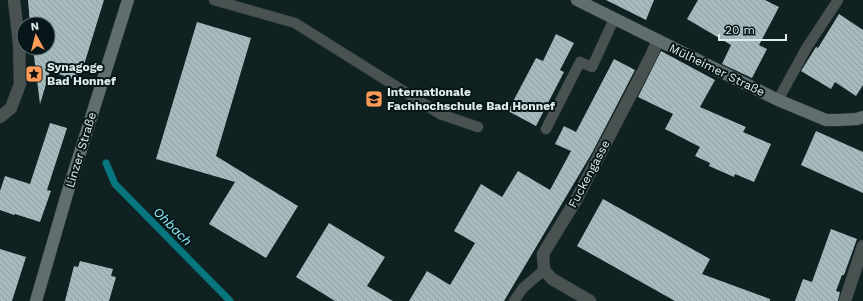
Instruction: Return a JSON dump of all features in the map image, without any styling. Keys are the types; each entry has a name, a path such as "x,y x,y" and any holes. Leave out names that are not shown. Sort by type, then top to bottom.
{"main road":[{"name":"Linzer Straße","path":"36,301 128,0"},
{"name":"Mülheimer Straße","path":"576,0 778,100 826,120 857,119 863,117"}],"street":[{"path":"0,117 11,108 20,84 19,43 14,0"},
{"name":"Fuckengasse","path":"544,270 544,254 576,200 658,40"},
{"path":"845,301 863,246"},
{"path":"544,270 552,279 590,301"}],"lane":[{"path":"214,0 295,23 440,114 478,127"},
{"path":"778,100 807,46 838,0"},
{"path":"546,128 580,62 592,67 614,19"},
{"path":"514,301 523,288 544,270"}],"building":[{"path":"28,0 104,0 79,81 50,71 40,104 34,56 56,56 56,16 29,16"},
{"path":"606,0 654,0 646,20"},
{"path":"698,0 765,0 779,7 759,45 767,49 752,78 722,64 731,45 687,19"},
{"path":"839,14 863,30 863,85 856,96 835,82 831,89 801,71 816,47 818,48"},
{"path":"197,22 251,38 216,156 298,206 266,258 209,224 235,182 156,159"},
{"path":"556,34 574,43 560,70 564,72 536,126 508,111 536,58 543,61"},
{"path":"661,51 715,80 700,107 746,127 743,132 771,144 754,182 735,174 734,177 709,166 710,163 695,156 700,147 665,129 673,114 638,97"},
{"path":"614,59 635,70 592,153 504,301 409,301 427,271 450,285 475,243 454,231 481,184 502,197 518,171 550,190 571,151 555,144 564,126 576,132"},
{"path":"50,123 67,128 47,190 51,191 40,222 0,210 0,191 5,176 30,184"},
{"path":"816,131 863,152 863,193 801,165"},
{"path":"603,199 710,259 702,274 770,299 770,301 675,301 577,246"},
{"path":"329,223 385,257 367,286 393,301 335,301 296,277"},
{"path":"831,229 857,239 844,275 842,275 836,291 840,292 838,301 795,301 803,279 812,282"},
{"path":"0,249 26,257 12,301 0,301"},
{"path":"80,261 113,269 111,276 116,277 109,301 65,301 74,266 78,267"}],"waterway":[{"name":"Ohbach","path":"106,163 115,184 230,301"}],"place":[{"name":"Synagoge Bad Honnef","path":"34,74"},
{"name":"Internationale Fachhochschule Bad Honnef","path":"374,99"}]}
